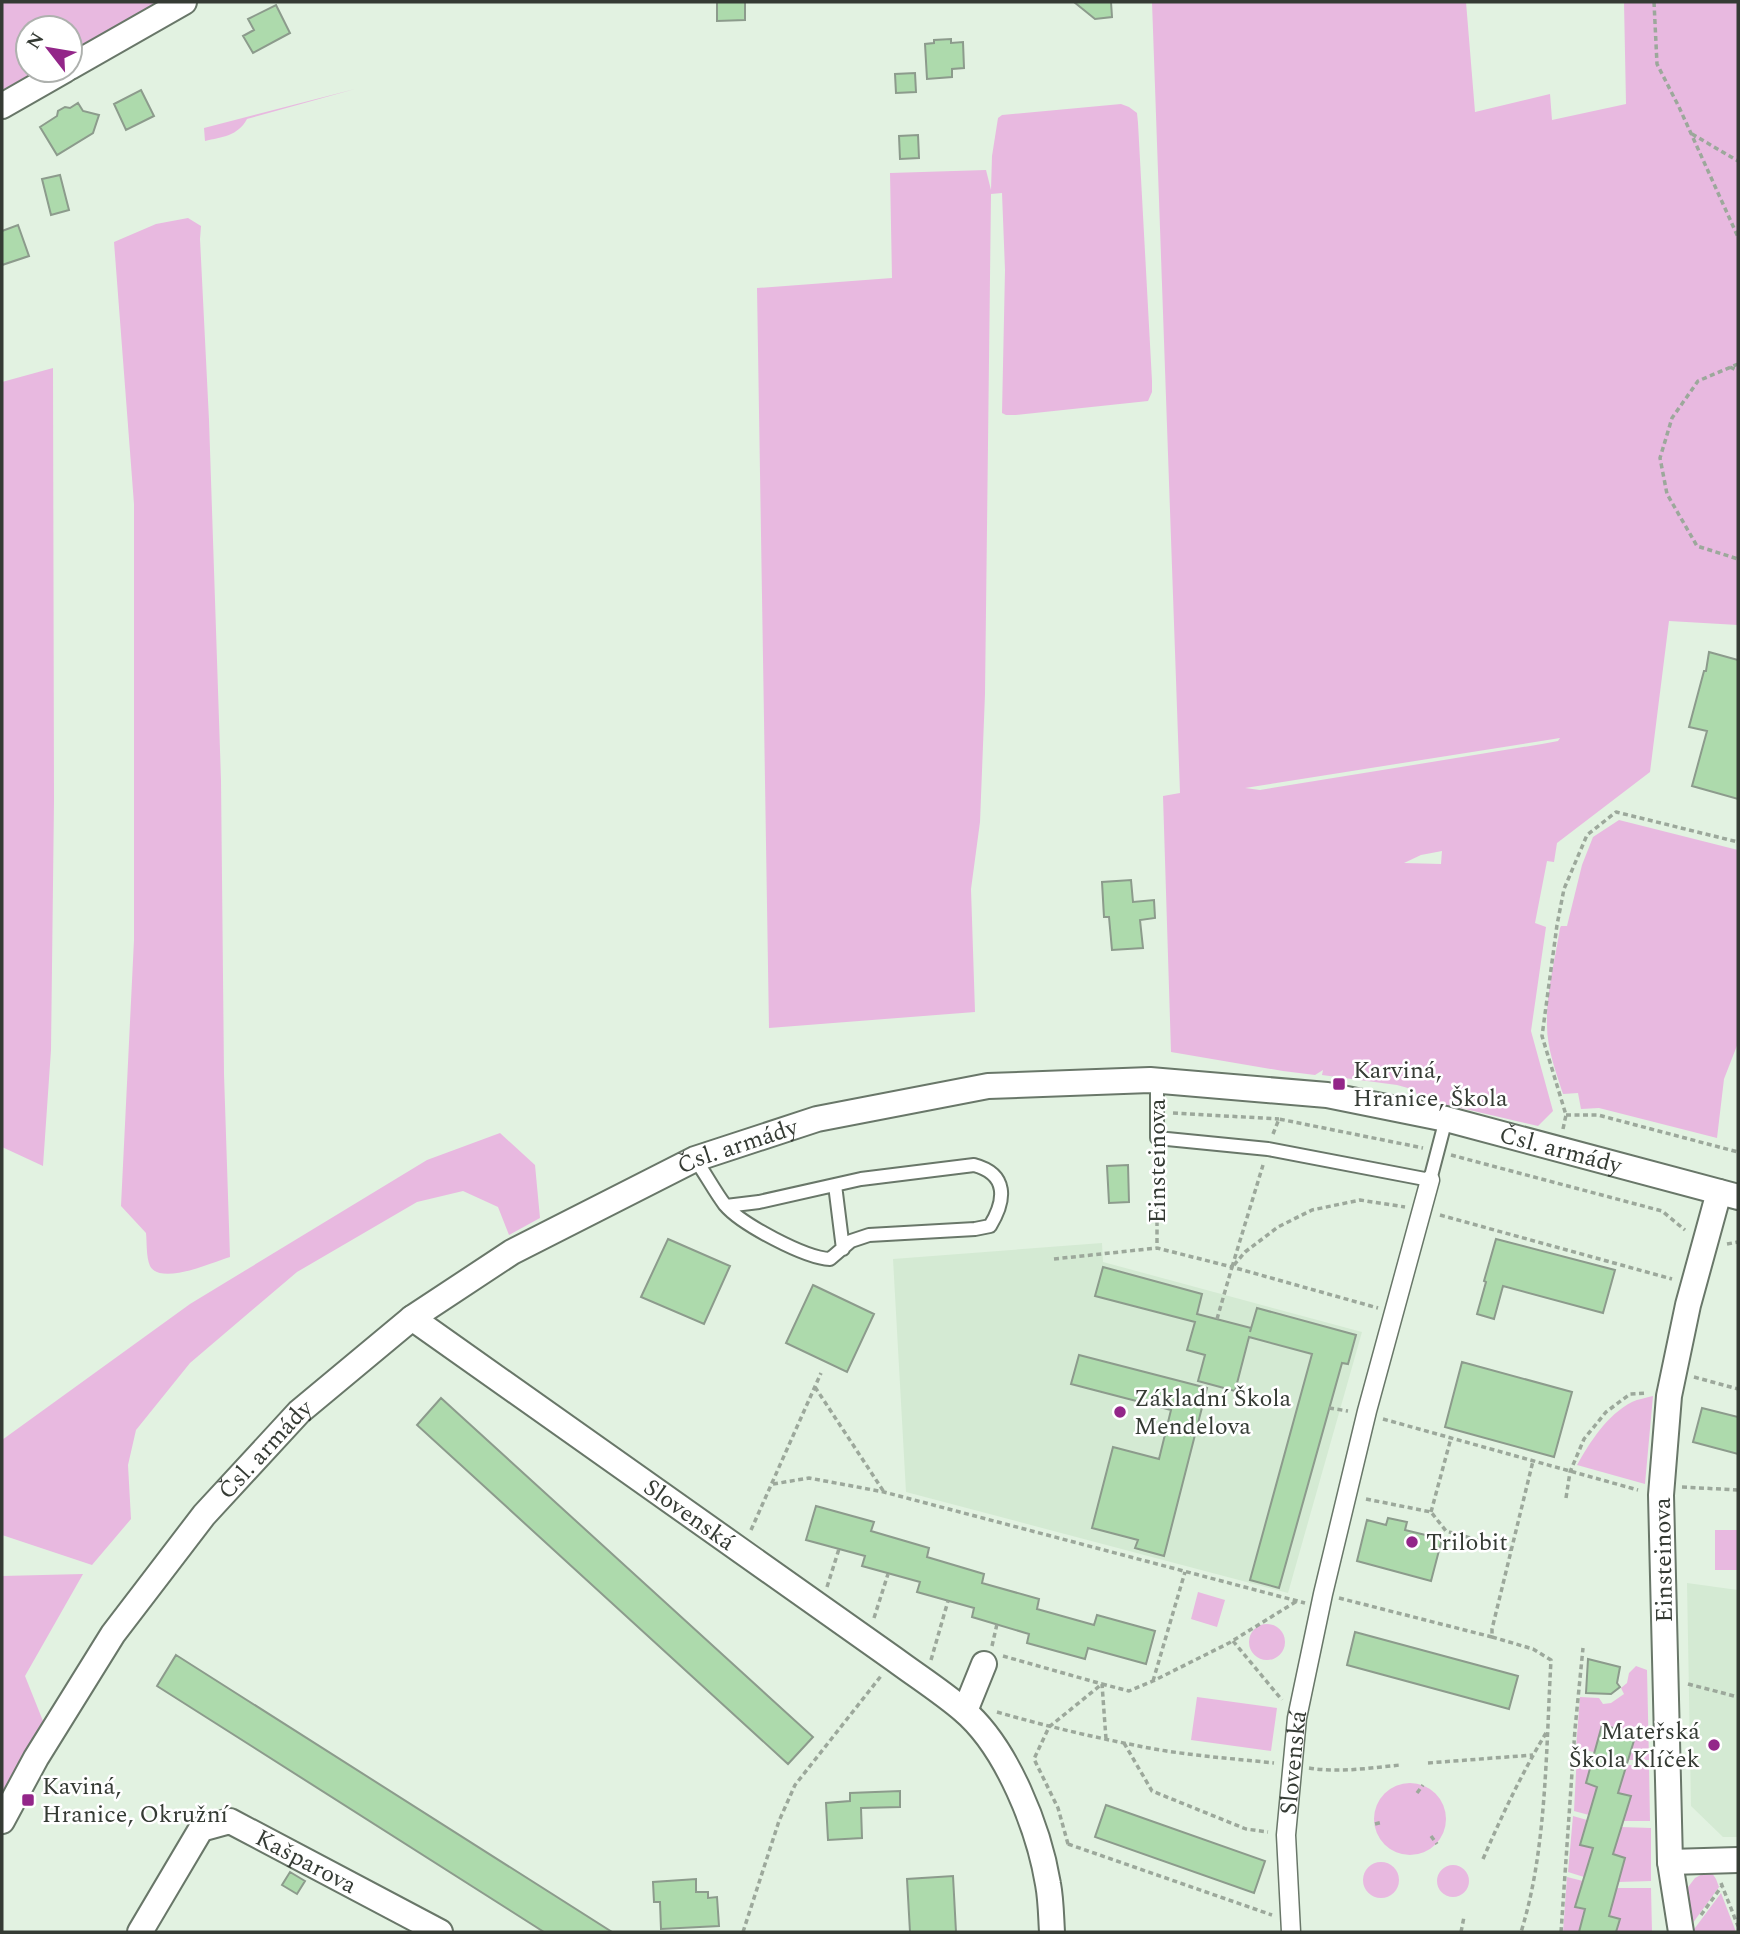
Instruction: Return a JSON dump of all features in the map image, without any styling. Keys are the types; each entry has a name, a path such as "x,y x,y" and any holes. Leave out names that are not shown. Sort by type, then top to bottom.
{"street":[{"path":"84,59 184,2"},
{"path":"2,106 40,84"},
{"name":"Čsl. armády","path":"2,1821 36,1758 113,1634 204,1515 299,1412 412,1318 512,1252 695,1159 817,1119 988,1086 1157,1080 1327,1095 1446,1119 1729,1195"},
{"path":"1322,1601 1346,1496 1430,1180"},
{"name":"Einsteinova","path":"1688,1928 1670,1861 1661,1496 1670,1396 1693,1285 1729,1195"},
{"name":"Slovenská","path":"412,1318 966,1707 998,1750 1037,1833 1049,1885 1052,1932"},
{"name":"Slovenská","path":"1290,1926 1286,1835 1297,1718 1322,1601"},
{"path":"966,1707 994,1660"},
{"name":"Kašparova","path":"140,1932 201,1829 230,1821 440,1932"},
{"path":"1670,1861 1738,1860"}],"lane":[{"name":"Einsteinova","path":"1157,1080 1157,1138"},
{"path":"1157,1138 1268,1149 1430,1180 1446,1119"},
{"path":"695,1159 726,1206 761,1231 822,1259 830,1259 851,1241 869,1235 990,1226 998,1213 1001,1184 987,1168 974,1165 861,1179 759,1202 726,1206"},
{"path":"835,1185 843,1249"}],"path":[{"path":"1654,2 1657,64 1738,237"},
{"path":"1690,133 1738,161"},
{"path":"1738,364 1698,381 1672,418 1660,458 1667,494 1697,546 1738,559"},
{"path":"1730,367 1738,371"},
{"path":"1738,842 1616,812 1587,835 1564,889 1556,925 1542,1036 1566,1114 1598,1115 1738,1152"},
{"path":"1157,1112 1279,1119"},
{"name":"Einsteinova","path":"1157,1138 1157,1248 1394,1312"},
{"path":"1217,1319 1232,1267 1245,1252 1278,1227 1312,1210 1360,1200 1422,1210 1693,1285"},
{"path":"1054,1259 1157,1248"},
{"path":"742,1551 821,1373"},
{"path":"1689,1376 1738,1389"},
{"path":"815,1387 884,1492"},
{"path":"1566,1498 1570,1472 1584,1439 1606,1412 1630,1394 1670,1396"},
{"path":"1329,1408 1367,1415 1661,1496 1677,1487 1738,1490"},
{"path":"1431,1512 1451,1438"},
{"path":"1492,1637 1533,1461"},
{"path":"773,1483 809,1478 884,1492 1297,1601 1322,1601 1492,1637 1533,1649 1550,1660 1547,1731 1541,1824 1534,1875 1521,1932"},
{"path":"1346,1496 1431,1512 1446,1531 1512,1549"},
{"path":"826,1590 839,1549"},
{"path":"1153,1681 1185,1571"},
{"path":"870,1621 873,1623 888,1574"},
{"path":"930,1666 948,1601"},
{"path":"994,1660 1129,1690 1233,1641 1297,1601"},
{"path":"1233,1641 1297,1718"},
{"path":"1561,1932 1583,1648"},
{"path":"743,1932 779,1821 795,1785 894,1659"},
{"path":"1665,1683 1686,1684 1738,1696"},
{"path":"1068,1844 1058,1808 1034,1759 1049,1727 1102,1684"},
{"path":"1102,1684 1106,1739"},
{"path":"966,1707 1124,1743 1215,1757 1319,1770 1400,1765"},
{"path":"1483,1859 1532,1755 1547,1731"},
{"path":"1124,1743 1152,1791 1246,1829 1286,1835"},
{"path":"1428,1763 1532,1755"},
{"path":"1418,1793 1423,1785"},
{"path":"1375,1824 1383,1822"},
{"path":"1037,1833 1290,1926"},
{"path":"1431,1836 1437,1844"},
{"path":"1713,1860 1738,1926"},
{"path":"1688,1928 1722,1886"},
{"path":"1461,1932 1464,1917"}],"shaded area":[{"path":"2,2 161,2 84,46 84,14 14,14 14,84 2,90"},
{"path":"1152,2 1466,2 1475,112 1550,94 1552,120 1626,104 1624,2 1738,2 1738,625 1669,621 1650,772 1557,843 1554,862 1547,861 1535,923 1546,927 1531,1031 1553,1111 1538,1126 1418,1098 1415,1090 1397,1085 1322,1075 1323,1070 1315,1075 1171,1052 1163,796 1180,793","holes":["1560,738 1558,741 1542,744 1260,790 1245,788","1442,851 1441,864 1404,863 1421,855"]},
{"path":"355,89 247,119 234,132 205,141 204,128"},
{"path":"1121,104 1137,113 1138,123 1152,381 1152,392 1148,401 1016,415 1002,413 1005,270 1002,193 991,194 985,694 980,822 971,889 975,1012 769,1028 757,288 892,278 890,173 986,170 991,190 992,156 998,118 1002,115"},
{"path":"188,218 201,226 209,420 221,780 224,1074 230,1257 188,1271 165,1274 156,1272 150,1266 146,1233 121,1206 134,940 134,504 114,242 156,224"},
{"path":"53,368 54,801 51,1050 43,1166 2,1147 2,382"},
{"path":"1619,820 1738,850 1738,1043 1724,1079 1717,1138 1599,1108 1581,1109 1578,1093 1563,1094 1555,1069 1547,1034 1547,1013 1560,928 1567,926 1582,865 1593,837"},
{"path":"500,1133 535,1165 540,1218 509,1235 498,1207 463,1191 417,1202 297,1272 190,1363 136,1430 128,1465 131,1519 92,1565 2,1535 2,1440 190,1304 427,1160"},
{"name":"Základní Škola Mendelova","path":"1102,1243 1103,1262 1362,1332 1288,1593 906,1492 893,1259"},
{"path":"1653,1396 1645,1484 1577,1465 1594,1438 1615,1414 1632,1402"},
{"path":"1715,1530 1738,1530 1738,1570 1715,1570"},
{"path":"83,1574 25,1676 43,1721 2,1797 2,1576"},
{"name":"Mateřská Škola Klíček","path":"1687,1583 1738,1590 1738,1837 1723,1837 1691,1806"},
{"path":"1198,1592 1225,1600 1217,1627 1191,1619"},
{"path":"1267,1624 1280,1629 1285,1642 1280,1655 1267,1660 1254,1655 1249,1642 1254,1629"},
{"path":"1636,1666 1647,1670 1649,1760 1628,1760 1576,1748 1580,1697 1599,1698 1603,1704 1611,1703 1624,1694 1621,1688 1627,1683 1629,1673"},
{"path":"1197,1697 1277,1708 1271,1751 1191,1740"},
{"path":"1577,1753 1593,1758 1586,1783 1597,1787 1589,1815 1574,1811"},
{"path":"1626,1765 1649,1766 1650,1821 1623,1821 1631,1796 1618,1793"},
{"path":"1410,1783 1430,1789 1440,1799 1446,1819 1440,1839 1430,1849 1410,1855 1390,1849 1380,1839 1374,1819 1380,1799 1390,1789"},
{"path":"1573,1816 1587,1820 1593,1848 1584,1877 1568,1872"},
{"path":"1621,1827 1651,1828 1651,1881 1618,1882 1625,1858 1613,1854"},
{"path":"1381,1862 1394,1867 1399,1880 1394,1893 1381,1898 1368,1893 1363,1880 1368,1867"},
{"path":"1453,1865 1464,1870 1469,1881 1464,1892 1453,1897 1442,1892 1437,1881 1442,1870"},
{"path":"1710,1870 1719,1887 1687,1931 1682,1895 1695,1878"},
{"path":"1567,1877 1583,1881 1575,1906 1585,1909 1579,1932 1563,1932"},
{"path":"1616,1888 1651,1888 1652,1932 1616,1932 1619,1919 1609,1916"},
{"path":"1721,1893 1736,1932 1692,1932"}],"building":[{"path":"717,2 745,2 745,20 717,21"},
{"path":"1074,2 1111,2 1112,17 1095,19"},
{"path":"276,5 290,33 253,53 243,36 254,30 248,19"},
{"path":"951,39 951,43 963,42 964,68 952,69 952,77 927,79 925,44 934,43 934,40"},
{"path":"915,73 916,92 896,93 895,74"},
{"path":"141,90 154,116 126,130 114,104"},
{"path":"78,103 83,111 99,115 93,133 57,155 40,127 57,116 58,111"},
{"path":"918,135 919,158 900,159 899,136"},
{"path":"60,175 69,210 51,215 42,179"},
{"path":"18,225 29,256 2,265 2,231"},
{"path":"1709,652 1738,660 1738,799 1692,786 1707,731 1689,727"},
{"path":"1131,880 1133,902 1154,900 1155,918 1140,920 1143,948 1112,950 1109,917 1104,917 1102,882"},
{"path":"1128,1165 1129,1202 1109,1203 1107,1166"},
{"path":"668,1239 730,1266 704,1324 641,1297"},
{"path":"1496,1239 1615,1270 1603,1313 1503,1286 1494,1319 1477,1314"},
{"path":"1103,1267 1202,1294 1197,1314 1251,1328 1250,1332 1257,1308 1356,1335 1348,1364 1342,1363 1279,1588 1250,1580 1312,1354 1249,1337 1235,1391 1198,1381 1205,1355 1187,1350 1195,1322 1095,1296"},
{"path":"813,1285 874,1314 847,1372 786,1343"},
{"path":"1079,1355 1207,1388 1164,1556 1135,1548 1138,1540 1092,1528 1113,1447 1159,1459 1171,1410 1071,1384"},
{"path":"1462,1362 1572,1392 1554,1457 1445,1427"},
{"path":"441,1398 813,1737 788,1764 417,1425"},
{"path":"1702,1408 1738,1417 1738,1454 1693,1442"},
{"path":"816,1506 874,1522 871,1531 929,1548 927,1557 984,1574 982,1583 1039,1599 1037,1609 1094,1625 1097,1615 1155,1631 1146,1664 1088,1648 1085,1659 1027,1643 1029,1634 972,1617 974,1608 917,1592 920,1582 862,1566 865,1556 806,1540"},
{"path":"1388,1518 1407,1522 1405,1530 1442,1539 1431,1581 1357,1561 1367,1520 1386,1525"},
{"path":"1355,1632 1518,1676 1509,1709 1347,1665"},
{"path":"176,1655 612,1932 544,1932 157,1686"},
{"path":"1588,1659 1620,1667 1617,1683 1620,1687 1611,1694 1586,1693"},
{"path":"1602,1725 1636,1734 1618,1793 1631,1796 1613,1854 1625,1858 1609,1916 1620,1919 1616,1932 1579,1932 1585,1909 1575,1907 1593,1848 1580,1845 1597,1787 1586,1783"},
{"path":"900,1791 900,1807 861,1808 862,1838 828,1840 826,1803 850,1801 850,1793"},
{"path":"1106,1805 1265,1861 1254,1893 1095,1837"},
{"path":"290,1872 305,1881 297,1894 282,1885"},
{"path":"953,1876 956,1932 910,1932 907,1879"},
{"path":"696,1879 696,1892 708,1892 708,1898 717,1897 719,1926 661,1929 660,1902 654,1902 653,1882"}],"place":[{"name":"Karviná, Hranice, Škola","path":"1339,1084"},
{"name":"Základní Škola Mendelova","path":"1120,1412"},
{"name":"Trilobit","path":"1412,1542"},
{"name":"Mateřská Škola Klíček","path":"1714,1745"},
{"name":"Kaviná, Hranice, Okružní","path":"28,1800"}]}
